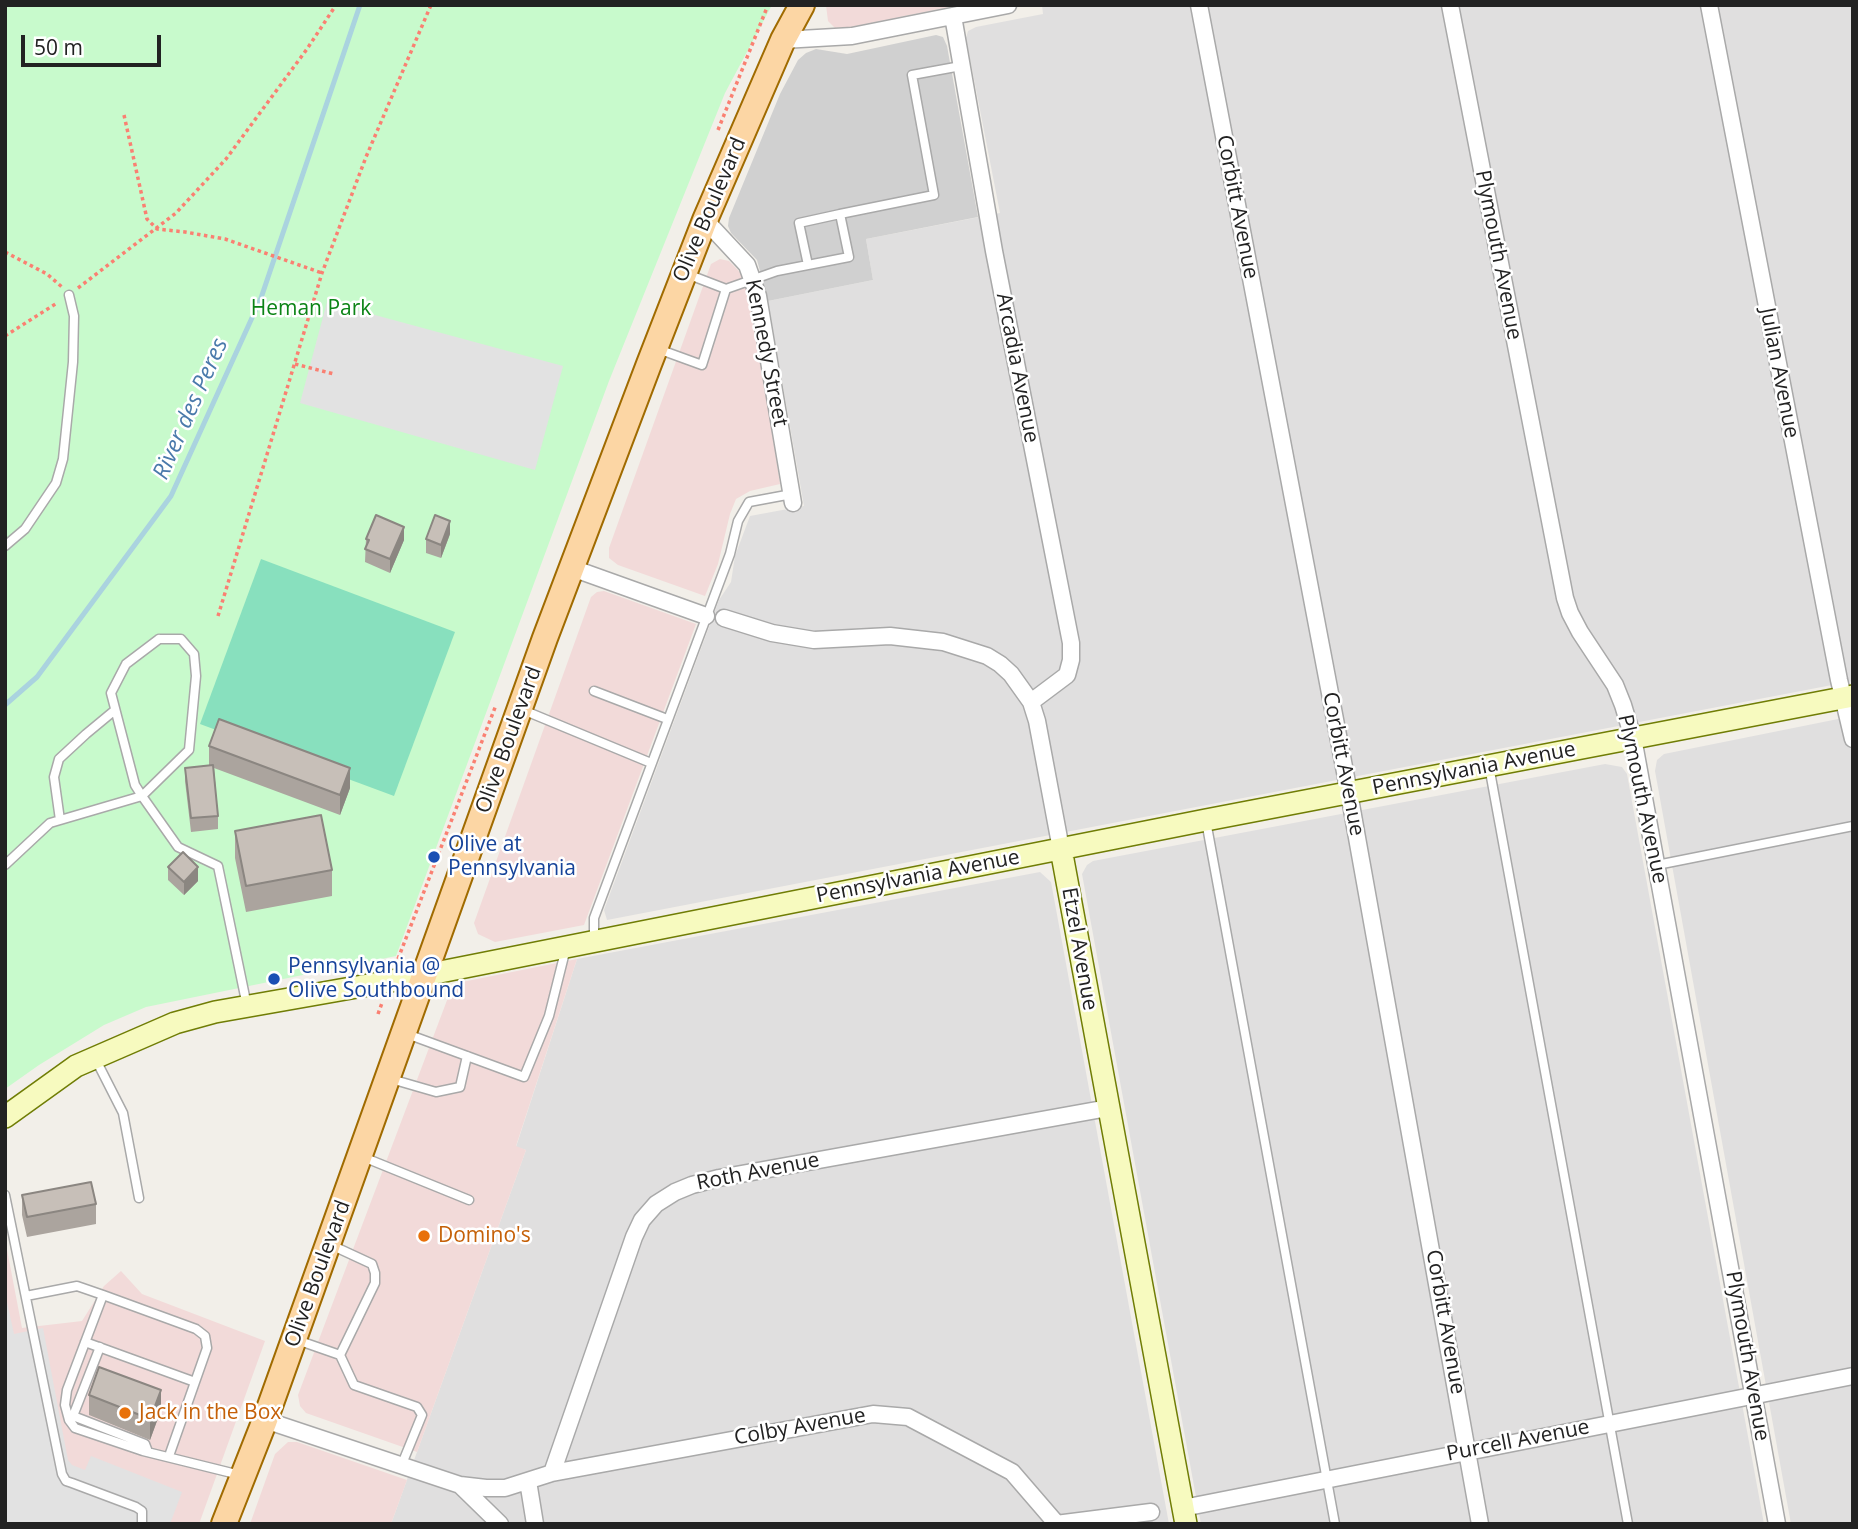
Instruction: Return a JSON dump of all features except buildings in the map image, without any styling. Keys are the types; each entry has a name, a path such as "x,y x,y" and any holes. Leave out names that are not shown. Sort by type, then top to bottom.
{"main road":[{"name":"Olive Boulevard","path":"224,1524 265,1420 520,708 655,348 705,220 783,40 802,5"}],"street":[{"path":"783,40 852,36 1008,5"},
{"name":"Corbitt Avenue","path":"1199,5 1349,793 1480,1524"},
{"name":"Plymouth Avenue","path":"1450,5 1565,598 1580,632 1615,685 1633,738 1777,1524"},
{"name":"Julian Avenue","path":"1709,5 1848,697 1853,739"},
{"name":"Arcadia Avenue","path":"953,16 994,251 1071,643 1071,660 1067,675 1031,702"},
{"name":"Kennedy Street","path":"705,220 747,265 758,296 793,499"},
{"path":"572,568 706,616"},
{"name":"Etzel Avenue","path":"724,618 772,633 814,640 890,636 918,638 967,648 1000,664 1011,674 1031,702 1037,721 1184,1516"},
{"name":"Pennsylvania Avenue","path":"5,1117 76,1066 175,1023 247,1006 425,975 1206,820 1848,697"},
{"name":"Roth Avenue","path":"552,1473 634,1237 642,1220 656,1204 675,1192 719,1178 1108,1108"},
{"name":"Purcell Avenue","path":"1184,1516 1326,1480 1853,1376"},
{"name":"Colby Avenue","path":"460,1485 505,1488 552,1473 873,1414 908,1417 1012,1472 1056,1523"},
{"path":"265,1420 460,1485 500,1524"},
{"path":"528,1481 535,1524"},
{"path":"1056,1523 1152,1512"}],"lane":[{"path":"808,265 799,223 934,195 912,75 961,66"},
{"path":"684,273 726,289 777,271 849,257 840,214"},
{"path":"655,348 702,365 726,289"},
{"path":"5,546 25,529 56,483 63,459 73,362 74,316 69,295"},
{"path":"594,942 594,918 730,554 737,521 749,502 793,499"},
{"path":"5,865 50,824 142,796 189,751 196,676 194,654 181,639 159,639 126,664 111,693 135,785 142,796 178,847 218,866 247,1006"},
{"path":"594,691 667,719"},
{"path":"520,708 651,763"},
{"path":"60,820 54,777 59,759 116,710"},
{"path":"1489,766 1628,1524"},
{"path":"1206,820 1335,1524"},
{"path":"1656,865 1853,826"},
{"path":"404,1033 523,1077 548,1017 564,956 561,948"},
{"path":"388,1078 436,1092 460,1087 467,1056"},
{"path":"94,1058 123,1113 139,1198"},
{"path":"360,1156 468,1200"},
{"path":"5,1195 62,1474 66,1481 136,1507 142,1511 142,1524"},
{"path":"328,1244 372,1264 375,1273 375,1283 340,1355"},
{"path":"26,1296 77,1286 196,1329 205,1336 207,1348 169,1456"},
{"path":"103,1294 66,1390 65,1405 69,1420 75,1428 148,1452 243,1475"},
{"path":"294,1339 340,1355 354,1385 417,1407 422,1415 402,1464"},
{"path":"85,1342 195,1382"},
{"path":"100,1347 73,1416 145,1444 148,1452"}],"path":[{"path":"5,336 69,295 176,214 226,159 336,5"},
{"path":"218,616 322,273 366,157 430,5"},
{"path":"124,115 147,219 157,229 225,239 322,273"},
{"path":"5,252 47,274 69,295"},
{"path":"295,364 334,374"}],"shaded area":[{"path":"826,5 959,5 835,28 828,21"},
{"path":"1042,5 1853,5 1853,681 607,920 604,910 719,600 731,582 735,556 750,516 804,506 768,301 873,280 866,239 1000,213 966,38 968,31 976,27 1043,14"},
{"path":"936,35 943,37 947,46 978,217 866,239 873,280 768,301 757,260 731,233 728,226 780,94 798,60 816,49 847,54"},
{"path":"720,259 729,261 738,270 747,283 752,301 780,484 750,491 736,499 718,564 705,596 618,565 609,558 609,548 711,264"},
{"path":"327,302 563,366 535,470 300,403"},
{"path":"604,591 696,624 584,925 495,942 478,934 474,923 591,597"},
{"path":"1853,716 1853,1524 1791,1524 1655,771 1657,760 1664,754"},
{"path":"1605,764 1622,767 1627,774 1764,1524 1201,1524 1082,874 1093,861"},
{"path":"1040,872 1051,882 1169,1524 391,1524 526,1150 516,1147 577,959"},
{"path":"577,959 516,1146 526,1150 417,1452 306,1413 300,1406 298,1395 452,987 462,982"},
{"path":"5,1239 22,1328 82,1321 104,1286 121,1271 142,1294 265,1341 199,1524 5,1524"},
{"path":"5,1293 14,1334 43,1328 68,1460 72,1465 85,1470 91,1456 182,1492 170,1524 5,1524"},
{"path":"288,1442 297,1442 407,1480 391,1524 250,1524 275,1454"}],"green space":[{"name":"Heman Park","path":"5,5 772,5 725,93 609,381 396,956 146,1007 104,1025 5,1089"},
{"path":"261,559 455,632 394,796 200,724"}],"waterway":[{"name":"River des Peres","path":"5,705 37,677 171,496 261,298 360,5"}],"place":[{"name":"Olive at Pennsylvania","path":"434,857"},
{"name":"Pennsylvania @ Olive Southbound","path":"274,979"},
{"name":"Domino's","path":"424,1236"},
{"name":"Jack in the Box","path":"125,1413"}]}
